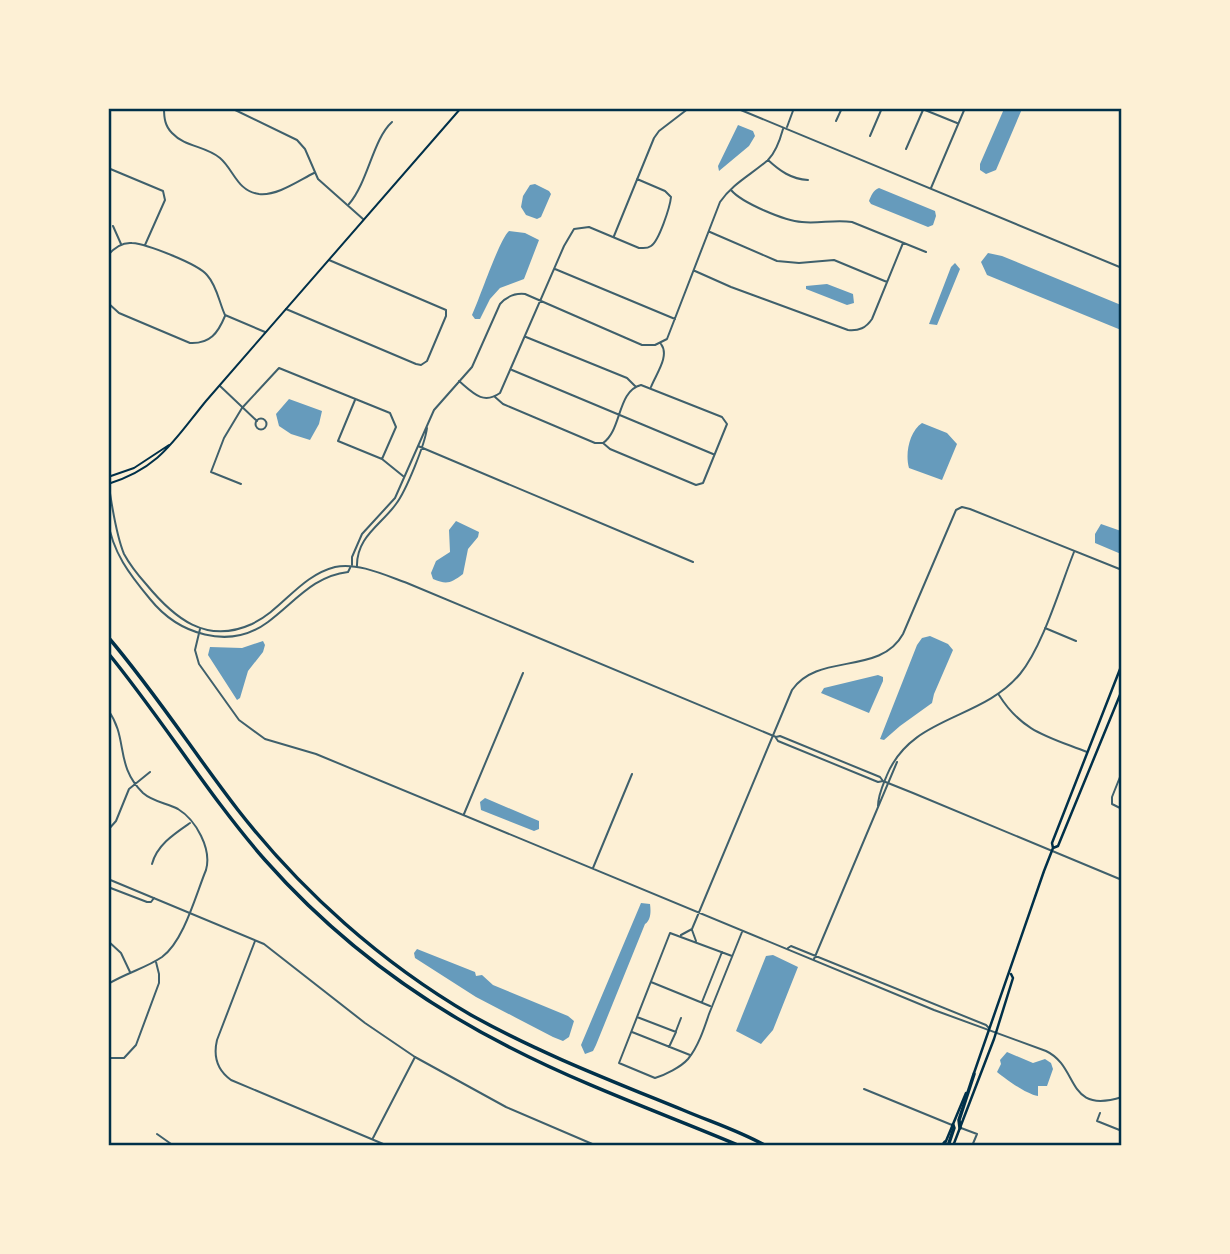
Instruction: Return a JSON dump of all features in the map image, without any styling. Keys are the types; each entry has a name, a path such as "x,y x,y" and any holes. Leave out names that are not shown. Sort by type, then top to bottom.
{"highway":[{"path":"108,637 160,701 230,799 267,845 329,909 391,961 456,1005 526,1044 768,1146"},
{"path":"108,653 254,846 296,893 360,951 444,1011 513,1049 740,1146"},
{"path":"960,1128 959,1120 974,1074"},
{"path":"946,1145 953,1125"}],"main road":[{"path":"109,484 141,471 161,456 265,332 461,108"},
{"path":"109,484 170,445"},
{"path":"953,1125 990,1030 1006,977 1010,973 1052,850 1052,843 1122,664"},
{"path":"1052,850 1058,846 1122,690"},
{"path":"946,1145 960,1128 997,1032 1013,978 1010,973"}],"street":[{"path":"164,108 166,124 174,136 220,158 247,190 269,194 314,173"},
{"path":"231,108 297,140 304,149 314,173 363,219"},
{"path":"613,237 659,131 689,108"},
{"path":"736,108 1122,268"},
{"path":"108,520 115,548 131,576 165,615 180,626 198,634 221,637 252,631 270,621 312,584 329,576 348,572 362,534 391,504 436,406 472,367 505,298 519,293 642,345 660,344 667,339 720,202 768,160 794,108"},
{"path":"836,121 842,108"},
{"path":"870,136 882,108"},
{"path":"931,189 965,108"},
{"path":"906,149 921,109 958,124"},
{"path":"347,206 358,192 384,131 392,122"},
{"path":"768,160 782,173 808,180"},
{"path":"108,168 163,191 165,200 145,246"},
{"path":"459,381 477,396 489,399 500,393 568,236 574,229 589,227 639,248 648,248 655,244 671,197 665,191 637,180"},
{"path":"731,190 742,200 792,220 803,223 839,219 852,222 926,252"},
{"path":"113,226 121,245"},
{"path":"709,232 777,261 799,263 834,260 888,282"},
{"path":"108,254 121,245 130,243 145,246 203,271 213,284 225,315 265,332"},
{"path":"694,271 848,330 860,330 872,319 903,243"},
{"path":"286,309 419,365 427,361 446,316 445,309 328,259"},
{"path":"554,268 675,319"},
{"path":"108,303 120,313 190,343 202,343 211,338 225,315"},
{"path":"525,337 627,378 635,387"},
{"path":"650,387 664,356 665,350 660,344"},
{"path":"241,484 211,472 224,438 242,408 279,368 390,413 396,427 382,459"},
{"path":"512,370 714,454"},
{"path":"495,397 514,409 595,443 603,443 610,449 698,485 703,483 727,424 722,417 641,385 629,391 611,436 603,443"},
{"path":"220,386 257,421"},
{"path":"355,399 338,441 382,459 392,470 404,477"},
{"path":"357,567 358,557 369,533 399,500 422,447 427,427"},
{"path":"418,446 693,562"},
{"path":"109,484 117,531 130,564 171,612 200,628 231,630 247,626 267,615 312,576 349,565 407,583 774,736 780,736 880,777 884,782"},
{"path":"681,935 692,929 790,693 800,680 814,671 877,657 898,642 952,514 960,508 970,509 1122,570"},
{"path":"814,960 893,762 918,735 998,694 1026,666 1075,551"},
{"path":"200,628 195,650 199,664 235,715 250,730 265,739 316,754 984,1030 997,1032 1053,1055 1061,1062 1076,1089 1087,1098 1102,1101 1122,1097"},
{"path":"1044,628 1076,641"},
{"path":"464,815 523,673"},
{"path":"998,694 1012,714 1024,725 1087,752"},
{"path":"108,710 118,726 123,764 135,783 145,794 177,809 190,822 206,846 208,858 206,870 175,943 155,961 108,984"},
{"path":"774,736 778,741 1122,880"},
{"path":"877,806 889,784 896,760"},
{"path":"108,830 117,821 127,792 150,772"},
{"path":"1122,772 1111,799 1112,804 1122,809"},
{"path":"593,869 632,774"},
{"path":"152,864 155,854 164,843 190,822"},
{"path":"108,879 255,940 279,953 358,1018 415,1057 498,1103 597,1146"},
{"path":"108,887 147,902 154,898"},
{"path":"692,929 696,941"},
{"path":"732,956 681,935 669,935 620,1063 657,1078 685,1062 691,1055 712,1007 742,931"},
{"path":"255,940 215,1047 220,1070 231,1080 388,1146"},
{"path":"108,941 121,953 130,973"},
{"path":"787,948 791,946 816,954 986,1025 990,1030"},
{"path":"702,1003 722,952"},
{"path":"108,1058 124,1058 136,1045 159,983 155,961"},
{"path":"650,982 712,1007"},
{"path":"636,1017 676,1032"},
{"path":"669,1047 681,1018"},
{"path":"631,1031 691,1055"},
{"path":"373,1139 415,1057"},
{"path":"864,1089 953,1125"},
{"path":"1100,1113 1097,1121 1122,1131"},
{"path":"960,1128 976,1134 972,1146"},
{"path":"157,1134 174,1146"}],"water":[{"path":"1004,109 1022,109 996,170 986,174 980,170 980,164"},
{"path":"738,125 753,131 755,136 749,146 719,171 718,166"},
{"path":"535,184 551,194 541,217 537,219 526,215 521,207 523,196 530,185"},
{"path":"879,188 935,211 933,225 928,227 871,204 871,195"},
{"path":"509,231 525,233 539,240 524,279 500,288 490,299 480,319 475,319 472,315 495,257"},
{"path":"988,253 1002,256 1121,305 1121,330 987,275 981,262"},
{"path":"955,263 960,269 937,325 929,324 951,267"},
{"path":"827,284 853,294 854,303 847,305 806,289 806,286"},
{"path":"289,399 322,411 319,424 310,440 291,434 279,426 276,414"},
{"path":"922,423 947,433 957,444 942,480 909,468 909,444"},
{"path":"456,521 479,532 478,537 468,549 463,574 452,581 442,582 433,579 431,573 436,561 450,552 449,530"},
{"path":"1101,524 1121,531 1121,554 1095,543 1095,534"},
{"path":"930,636 948,644 953,650 932,703 884,740 880,739 917,645 922,638"},
{"path":"263,641 263,652 248,671 237,700 208,655 210,647 242,648"},
{"path":"878,675 883,677 883,681 869,713 821,693 824,688"},
{"path":"485,798 539,821 539,829 534,831 481,810 480,802"},
{"path":"641,903 650,904 649,918 596,1045 593,1051 585,1054 581,1045"},
{"path":"417,949 475,972 476,976 482,975 493,985 568,1016 574,1021 569,1037 563,1041 553,1037 476,997 415,958"},
{"path":"773,955 798,967 773,1030 761,1044 736,1031 766,956"},
{"path":"1007,1052 1033,1063 1045,1059 1051,1063 1053,1069 1047,1086 1038,1086 1038,1096 1022,1090 997,1072 1000,1060"}]}
